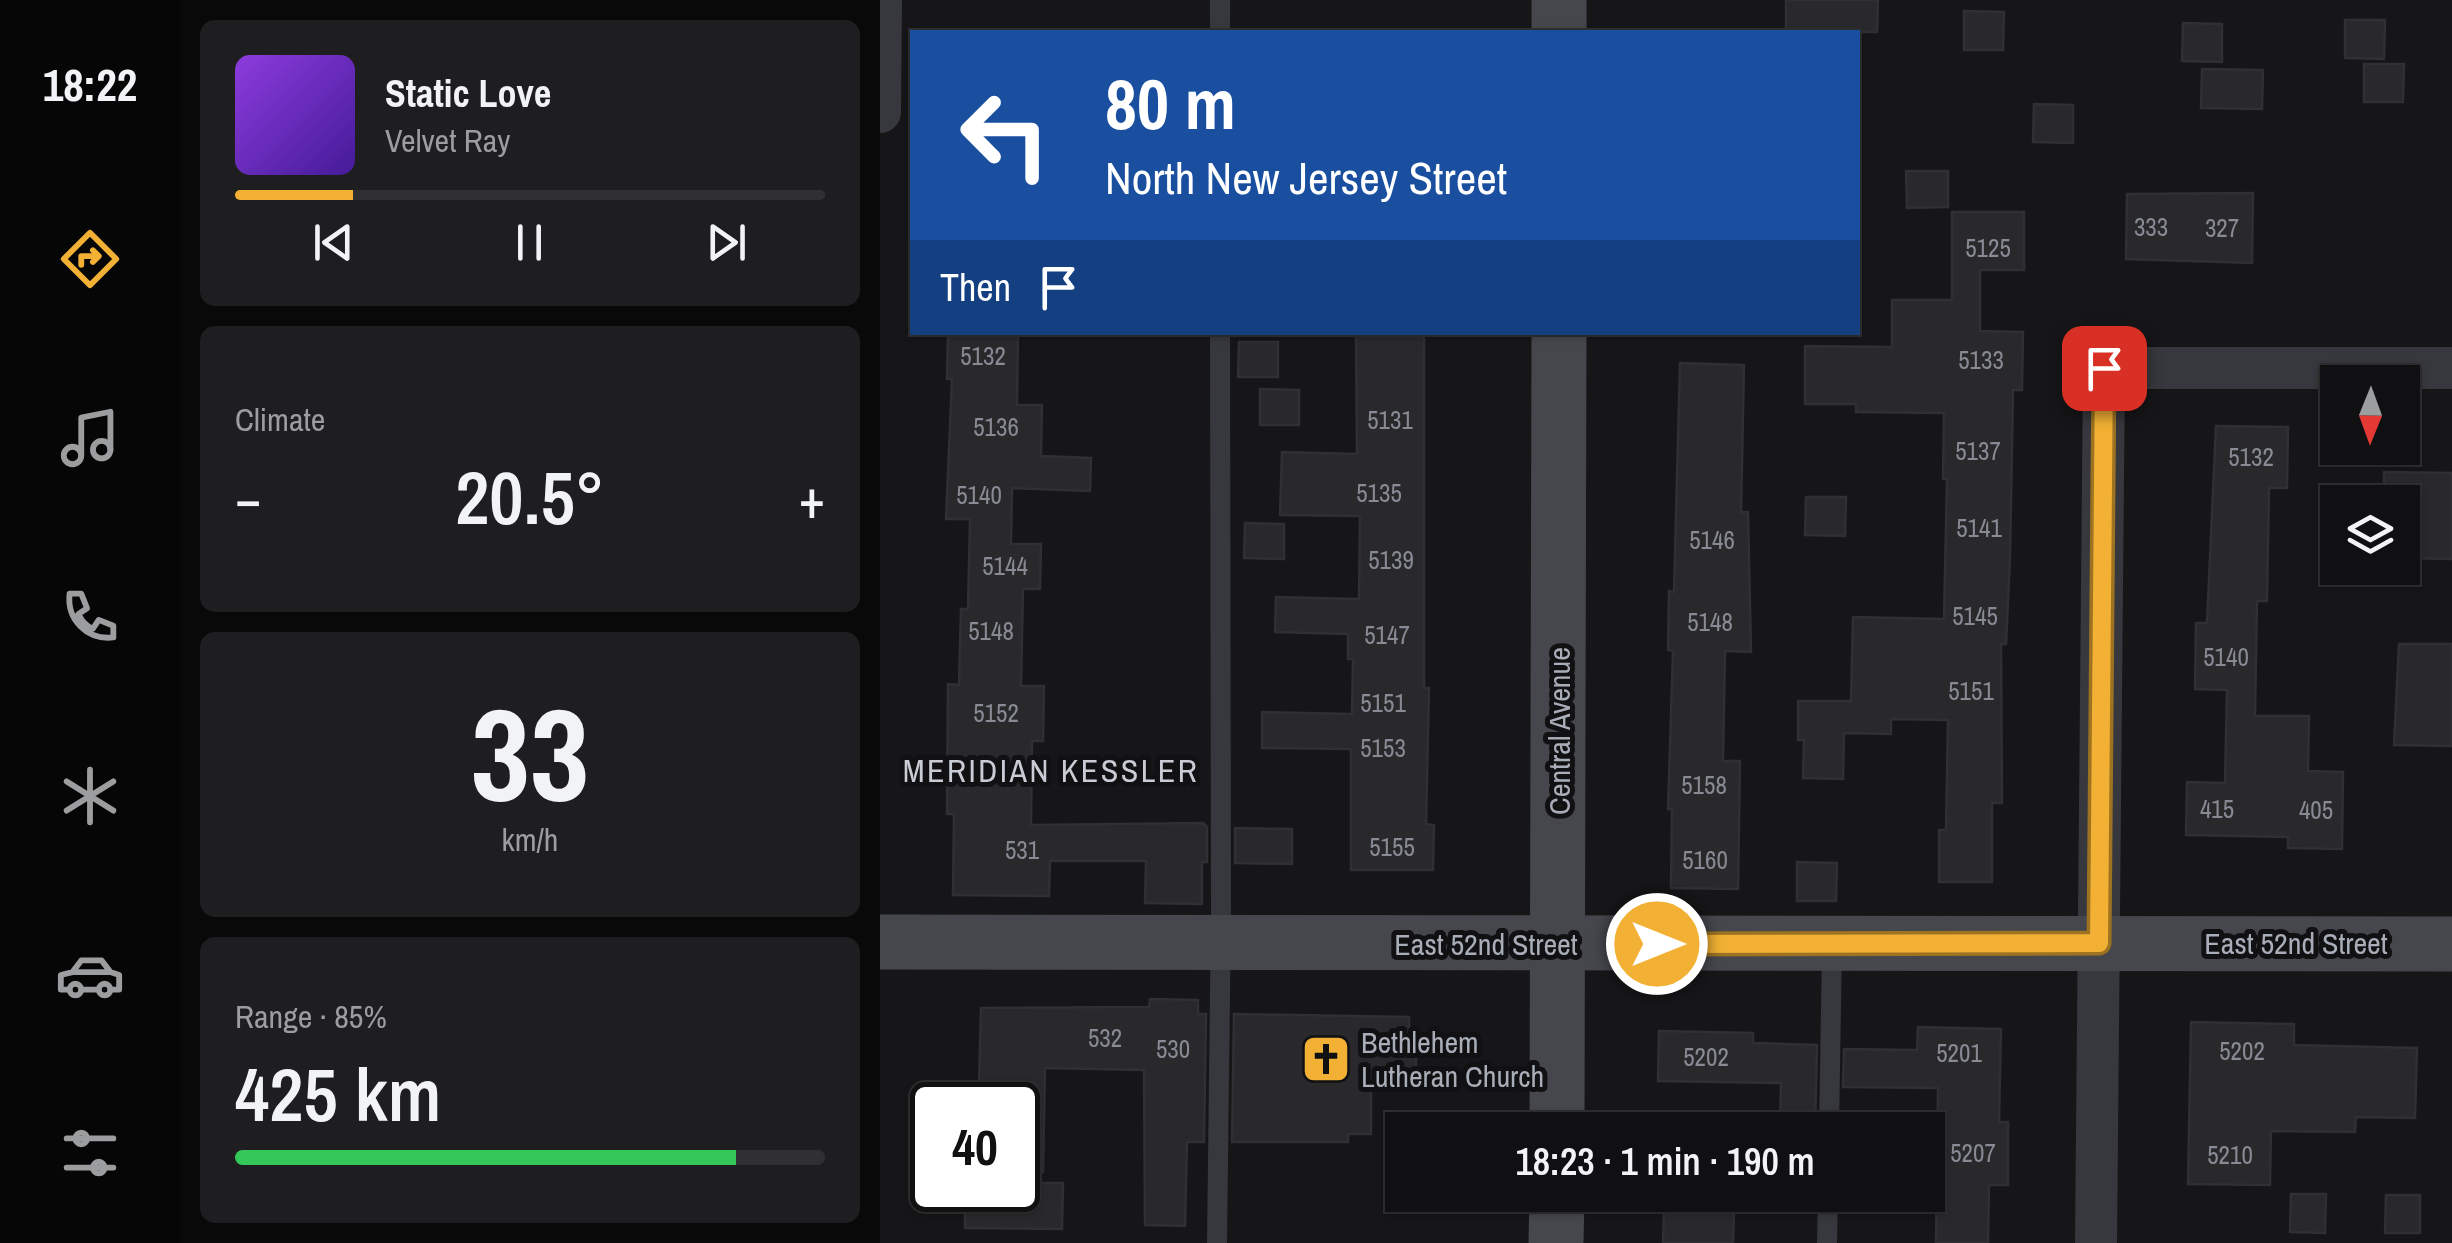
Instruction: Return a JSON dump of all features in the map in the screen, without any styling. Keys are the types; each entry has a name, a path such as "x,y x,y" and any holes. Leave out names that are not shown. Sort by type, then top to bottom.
{"street":[{"path":"880,112 881,0"},
{"path":"1560,0 1560,30"},
{"name":"Central Avenue","path":"1557,1112 1559,335"},
{"path":"2096,1243 2104,368 2452,368"},
{"name":"East 52nd Street","path":"880,942 2452,944"},
{"path":"1556,1243 1557,1212"}],"lane":[{"path":"1220,0 1220,30"},
{"path":"1217,1243 1221,943 1220,335"},
{"path":"1829,1112 1832,944"},
{"path":"1827,1243 1828,1212"}],"building":[{"path":"1786,0 1878,0 1877,32 1786,30"},
{"path":"1964,11 2004,12 2003,50 1964,50"},
{"path":"2345,20 2385,20 2384,59 2345,58"},
{"path":"2183,23 2222,24 2222,62 2182,61"},
{"path":"2364,64 2404,64 2403,102 2364,102"},
{"path":"2202,69 2263,70 2262,109 2201,108"},
{"path":"2034,104 2073,105 2073,143 2033,142"},
{"path":"1906,171 1948,171 1948,207 1907,208"},
{"path":"2253,193 2252,263 2126,259 2127,194"},
{"path":"1952,212 2024,212 2024,270 1980,270 1980,331 2023,332 2022,390 2013,390 2006,644 2001,644 2002,803 1992,803 1992,882 1939,882 1939,830 1946,830 1948,720 1891,719 1891,734 1844,733 1843,779 1803,778 1804,740 1798,740 1798,701 1851,701 1853,617 1944,619 1944,413 1856,412 1856,404 1805,404 1805,346 1892,347 1892,300 1952,300"},
{"path":"948,335 1018,335 1017,405 1042,405 1041,456 1091,458 1090,491 1012,488 1011,544 1041,544 1040,589 1023,589 1021,686 1044,686 1043,741 1032,741 1031,825 1203,823 1207,827 1207,862 1202,862 1202,904 1145,903 1146,861 1050,861 1049,896 953,895 954,814 947,814 948,684 959,685 961,609 968,609 970,519 946,519 952,379 947,379"},
{"path":"1356,335 1424,335 1424,688 1429,688 1426,824 1434,825 1433,870 1351,870 1351,749 1262,748 1262,712 1352,714 1353,659 1348,659 1348,634 1275,632 1276,597 1359,599 1360,516 1280,515 1282,452 1357,454"},
{"path":"1239,342 1278,342 1278,377 1238,377"},
{"path":"1680,363 1744,365 1741,512 1748,512 1751,652 1725,651 1723,761 1740,761 1738,889 1671,888 1672,809 1668,809 1673,651 1668,650 1669,591 1674,592"},
{"path":"1260,389 1299,390 1299,425 1260,425"},
{"path":"2216,426 2288,427 2287,488 2269,488 2267,601 2257,601 2255,716 2309,716 2308,771 2343,772 2342,849 2288,848 2288,837 2186,835 2187,782 2225,783 2227,690 2195,689 2196,623 2207,623"},
{"path":"2384,472 2452,473 2452,559 2420,558 2420,485 2384,485"},
{"path":"1806,497 1846,497 1845,536 1805,535"},
{"path":"1245,523 1284,524 1284,559 1244,558"},
{"path":"2399,644 2452,644 2452,746 2394,745"},
{"path":"1235,828 1292,829 1292,864 1235,863"},
{"path":"1797,862 1837,863 1836,901 1797,901"},
{"path":"1150,999 1198,1000 1198,1014 1206,1014 1204,1142 1187,1142 1185,1226 1145,1225 1144,1070 1045,1068 1043,1172 1040,1082 979,1082 981,1008 1149,1007"},
{"name":"Bethlehem Lutheran Church","path":"1234,1014 1409,1017 1409,1030 1416,1030 1416,1087 1371,1087 1371,1134 1348,1134 1348,1142 1232,1142"},
{"path":"2191,1022 2294,1024 2294,1045 2417,1048 2415,1118 2356,1117 2355,1132 2271,1131 2270,1185 2188,1184"},
{"path":"1918,1027 2001,1029 1999,1122 2008,1122 2008,1185 1989,1185 1988,1243 1936,1243 1936,1212 1945,1212 1945,1112 1938,1112 1938,1088 1843,1087 1844,1049 1917,1050"},
{"path":"1659,1031 1753,1033 1753,1043 1817,1045 1815,1112 1780,1112 1781,1083 1658,1081"},
{"path":"1040,1183 1063,1183 1062,1229 965,1228 965,1212 1040,1212"},
{"path":"2291,1194 2326,1194 2325,1233 2290,1232"},
{"path":"2386,1195 2420,1195 2420,1233 2385,1233"},
{"path":"1664,1212 1734,1212 1733,1243 1663,1243"}],"place":[{"name":"Bethlehem Lutheran Church","path":"1326,1059"}],"district":[{"name":"MERIDIAN KESSLER","path":"1051,770"}],"route":[{"path":"1657,944 2099,943 2104,368"}]}
